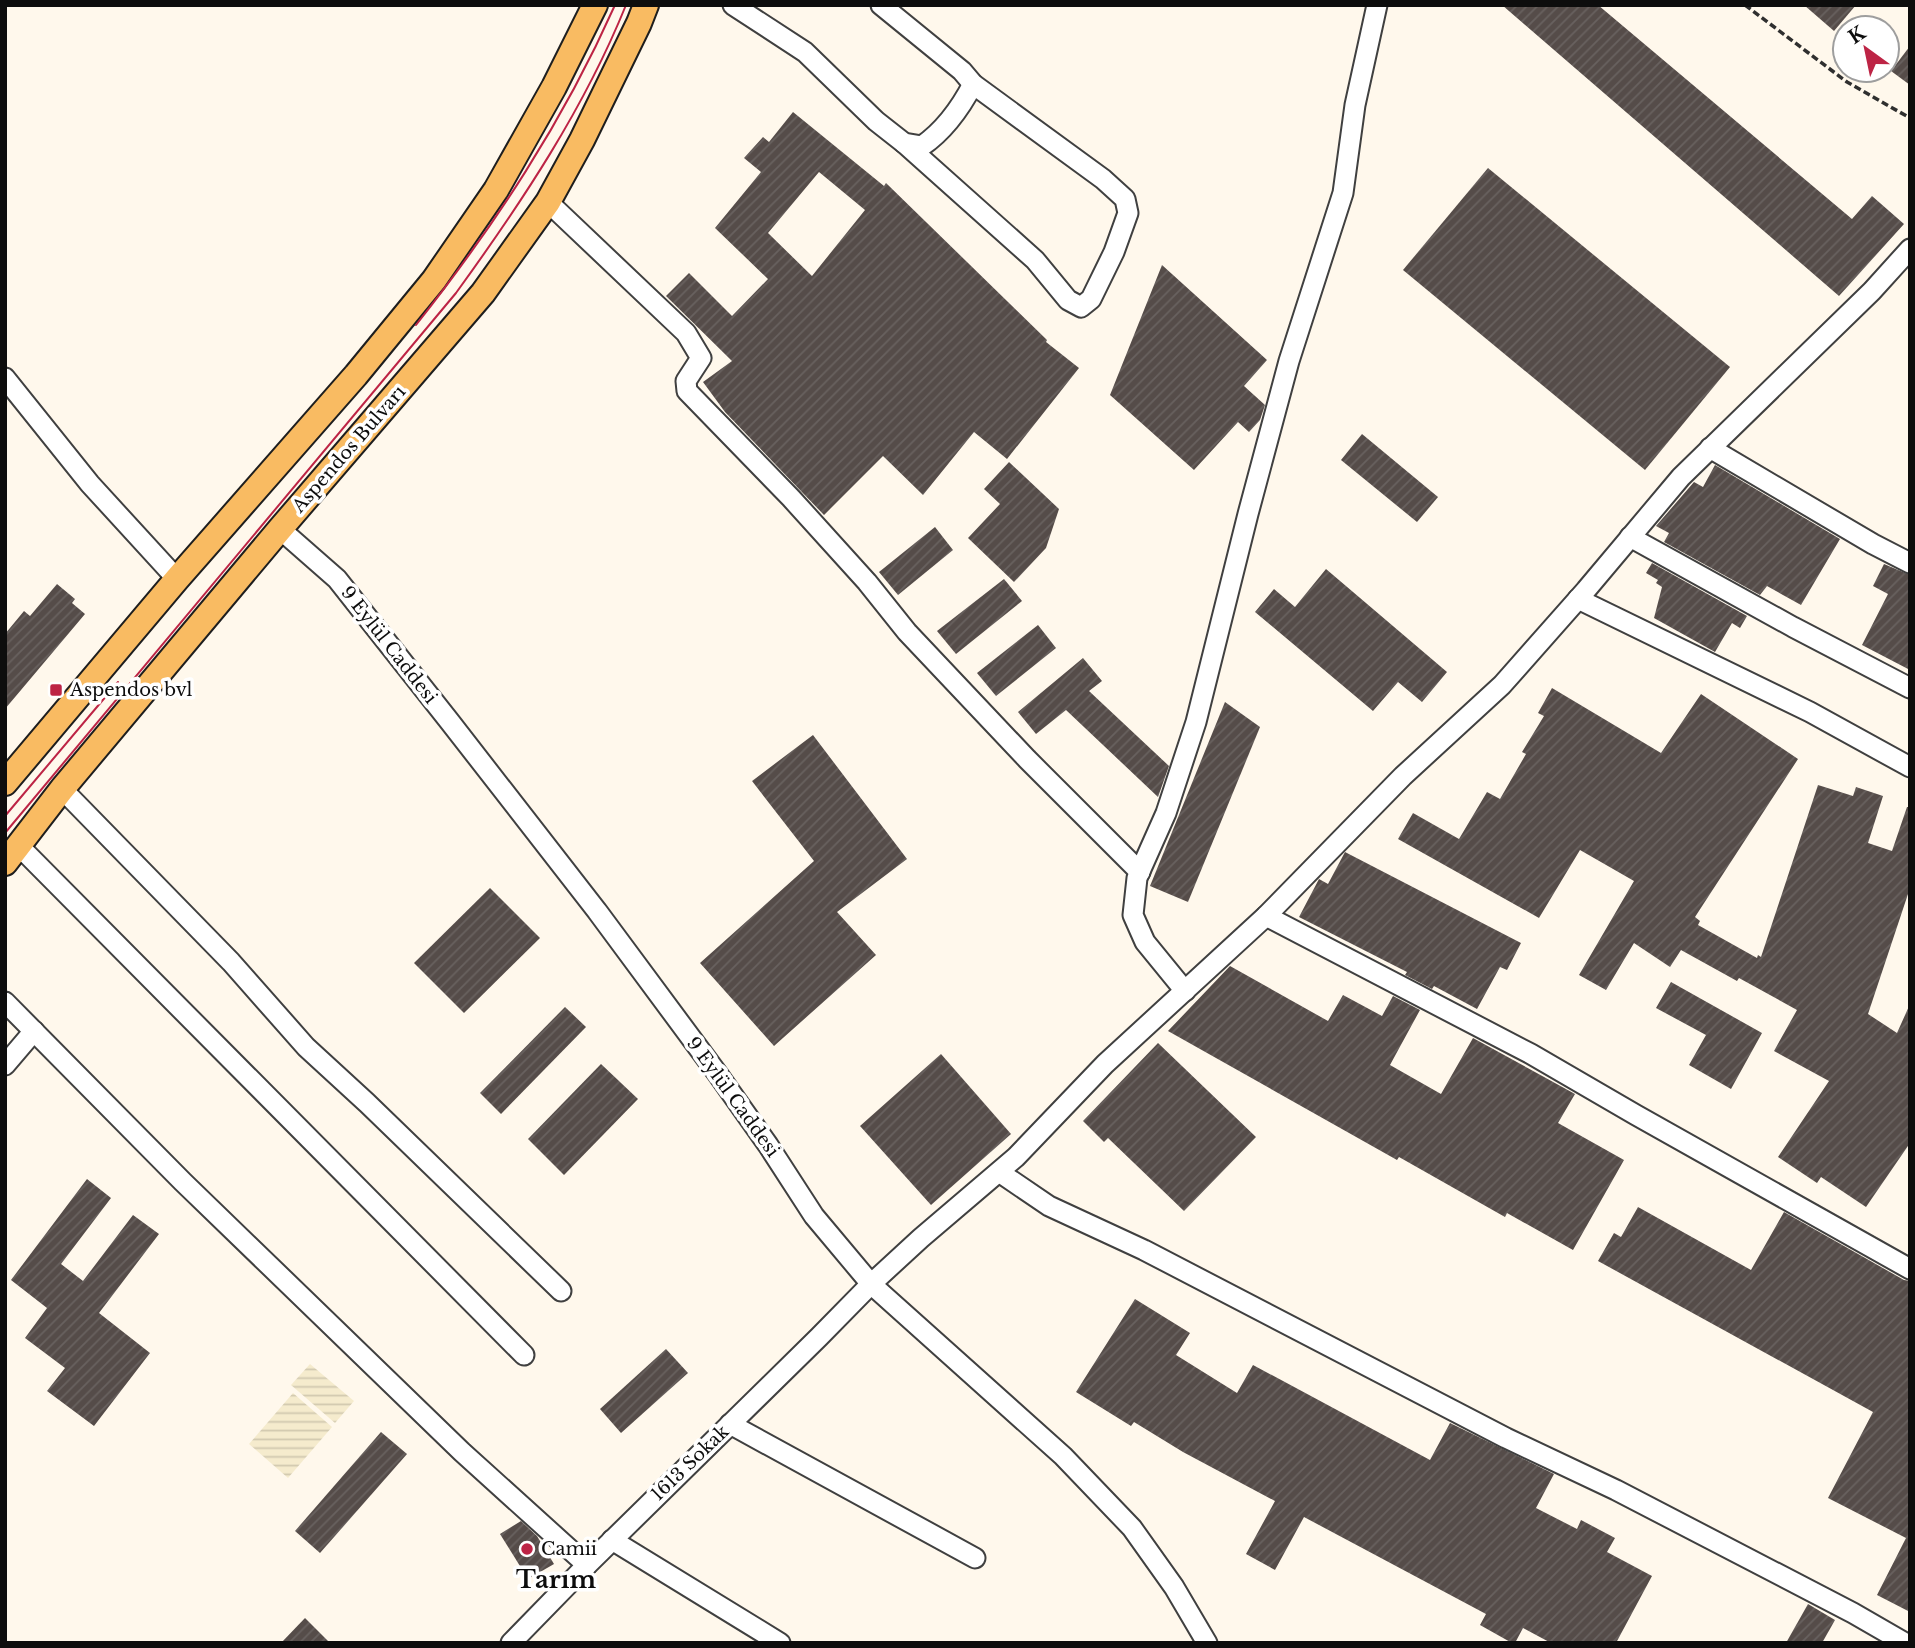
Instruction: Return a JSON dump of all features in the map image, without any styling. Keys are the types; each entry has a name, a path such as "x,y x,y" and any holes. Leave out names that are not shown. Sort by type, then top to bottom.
{"main road":[{"path":"5,783 177,579 356,375 434,280 496,190 554,87 595,5"},
{"name":"Aspendos Bulvarı","path":"12,854 62,789 279,528 483,293 548,202 594,115 646,5"}],"street":[{"path":"733,5 805,52 876,121 1035,260 1068,300 1081,307 1091,299 1114,252 1128,213 1125,199 973,84 962,71 881,5"},
{"path":"1185,990 1145,942 1133,915 1137,878 1166,813 1196,722 1289,361 1343,193 1354,105 1377,5"},
{"path":"904,143 922,146 937,135 961,107 973,84"},
{"path":"548,202 686,332 701,358 686,381 687,391 791,498 867,582 907,632 1027,759 1140,872"},
{"name":"1613 Sokak","path":"511,1643 871,1284 1016,1157 1105,1064 1266,916 1403,776 1502,685 1681,477 1872,291 1910,249"},
{"path":"5,378 90,484 177,579"},
{"path":"1710,448 1910,563"},
{"name":"9 Eylül Caddesi","path":"279,528 337,579 458,732 597,911 717,1073 768,1144 814,1216 871,1284 1063,1456 1132,1528 1174,1587 1207,1643"},
{"path":"1630,537 1910,688"},
{"path":"1578,599 1810,712 1910,767"},
{"path":"62,789 231,962 306,1047 561,1291"},
{"path":"12,854 524,1355"},
{"path":"1266,916 1531,1054 1910,1269"},
{"path":"5,1002 183,1182 462,1452 587,1565"},
{"path":"5,1065 34,1031"},
{"path":"999,1172 1049,1206 1144,1250 1494,1432 1616,1490 1853,1613 1905,1643"},
{"path":"730,1424 975,1558"},
{"path":"612,1540 780,1643"}],"path":[{"path":"1745,5 1847,82 1910,118"}],"shaded area":[{"path":"310,1364 354,1401 335,1423 291,1385"},
{"path":"293,1393 332,1427 288,1478 249,1444"}],"building":[{"path":"1502,5 1598,5 1852,219 1872,196 1904,224 1839,296"},
{"path":"1804,5 1856,5 1848,14 1831,14 1831,28"},
{"path":"1910,46 1910,85 1901,78 1901,58"},
{"path":"793,112 884,186 886,183 1047,340 1046,342 1079,368 1007,459 974,432 923,495 883,456 824,515 725,412 703,382 732,361 666,296 689,273 732,316 768,279 715,228 761,172 744,158 763,137 769,142","holes":["819,172 865,210 812,276 768,233"]},
{"path":"1488,168 1730,367 1645,470 1403,270"},
{"path":"1162,265 1267,360 1244,386 1265,405 1260,420 1249,432 1238,422 1194,470 1110,395"},
{"path":"1362,434 1438,497 1417,522 1341,460"},
{"path":"1009,462 1059,509 1046,548 1014,582 968,538 1000,504 984,489"},
{"path":"1715,465 1840,539 1801,605 1767,586 1760,595 1664,542 1669,533 1656,526 1694,482 1703,487"},
{"path":"935,527 953,550 898,595 879,572"},
{"path":"1652,563 1747,616 1740,628 1732,623 1715,652 1654,618 1662,587 1656,583 1658,580 1646,573"},
{"path":"1884,564 1910,575 1910,670 1862,645 1888,594 1873,586"},
{"path":"1326,569 1447,672 1422,702 1398,682 1373,711 1255,612 1274,589 1295,607"},
{"path":"1004,579 1022,601 956,654 937,631"},
{"path":"57,584 75,599 72,603 85,614 5,709 5,634 24,611 30,616"},
{"path":"1038,625 1056,648 996,696 977,673"},
{"path":"1083,658 1102,681 1089,691 1169,766 1158,797 1066,710 1036,734 1018,712"},
{"path":"1552,688 1661,753 1701,694 1798,759 1695,917 1700,921 1698,925 1757,958 1758,955 1761,957 1818,785 1853,796 1856,787 1883,796 1868,843 1892,851 1907,807 1910,807 1910,888 1868,1014 1897,1033 1910,1004 1910,1143 1866,1207 1821,1177 1817,1183 1778,1157 1829,1081 1774,1051 1797,1010 1681,950 1670,967 1634,943 1606,990 1579,975 1634,881 1580,850 1539,918 1398,839 1413,813 1459,839 1487,792 1500,799 1526,754 1522,752 1544,716 1538,713"},
{"path":"1225,702 1260,727 1188,902 1150,886"},
{"path":"813,735 907,859 837,912 876,955 774,1046 700,963 814,861 752,781"},
{"path":"1345,852 1521,943 1507,970 1500,967 1477,1009 1434,986 1432,989 1405,975 1407,972 1299,917 1319,879 1328,884"},
{"path":"490,888 540,938 464,1013 414,963"},
{"path":"1230,966 1328,1021 1343,995 1382,1016 1393,996 1420,1010 1390,1065 1441,1094 1473,1038 1575,1094 1558,1123 1624,1160 1573,1250 1507,1213 1505,1217 1399,1157 1397,1160 1168,1031"},
{"path":"1671,982 1762,1033 1731,1089 1689,1065 1706,1035 1656,1008"},
{"path":"565,1007 586,1027 501,1114 480,1093"},
{"path":"1158,1043 1256,1137 1184,1211 1108,1138 1104,1142 1083,1121"},
{"path":"941,1054 1011,1134 931,1205 860,1126"},
{"path":"601,1064 638,1099 564,1175 528,1139"},
{"path":"87,1179 111,1198 61,1264 83,1281 133,1215 159,1234 99,1313 150,1353 94,1426 47,1391 65,1368 25,1338 47,1308 11,1280"},
{"path":"1638,1207 1751,1270 1784,1212 1910,1281 1910,1612 1877,1595 1906,1538 1828,1498 1873,1412 1598,1261 1614,1233 1621,1237"},
{"path":"1135,1299 1190,1333 1176,1355 1237,1393 1253,1365 1430,1460 1450,1423 1554,1474 1536,1508 1577,1529 1581,1520 1615,1538 1607,1552 1652,1576 1616,1643 1551,1643 1523,1628 1515,1643 1512,1643 1480,1625 1486,1614 1304,1517 1275,1570 1246,1554 1275,1501 1183,1452 1134,1422 1131,1426 1076,1392"},
{"path":"666,1349 688,1373 621,1433 600,1409"},
{"path":"381,1432 407,1454 320,1553 295,1531"},
{"name":"Camii","path":"521,1521 537,1536 554,1564 528,1579 500,1534"},
{"path":"1808,1604 1835,1620 1822,1643 1786,1643"},
{"path":"305,1618 330,1643 281,1643"}],"tram line":[{"path":"416,325 473,249 526,171 573,90 615,5"},
{"path":"5,833 456,293 550,154 591,81 626,5"},
{"path":"5,816 118,682"}],"place":[{"name":"Aspendos bvl","path":"56,690"},
{"name":"Camii","path":"527,1549"}],"district":[{"name":"Tarım","path":"556,1580"}]}
